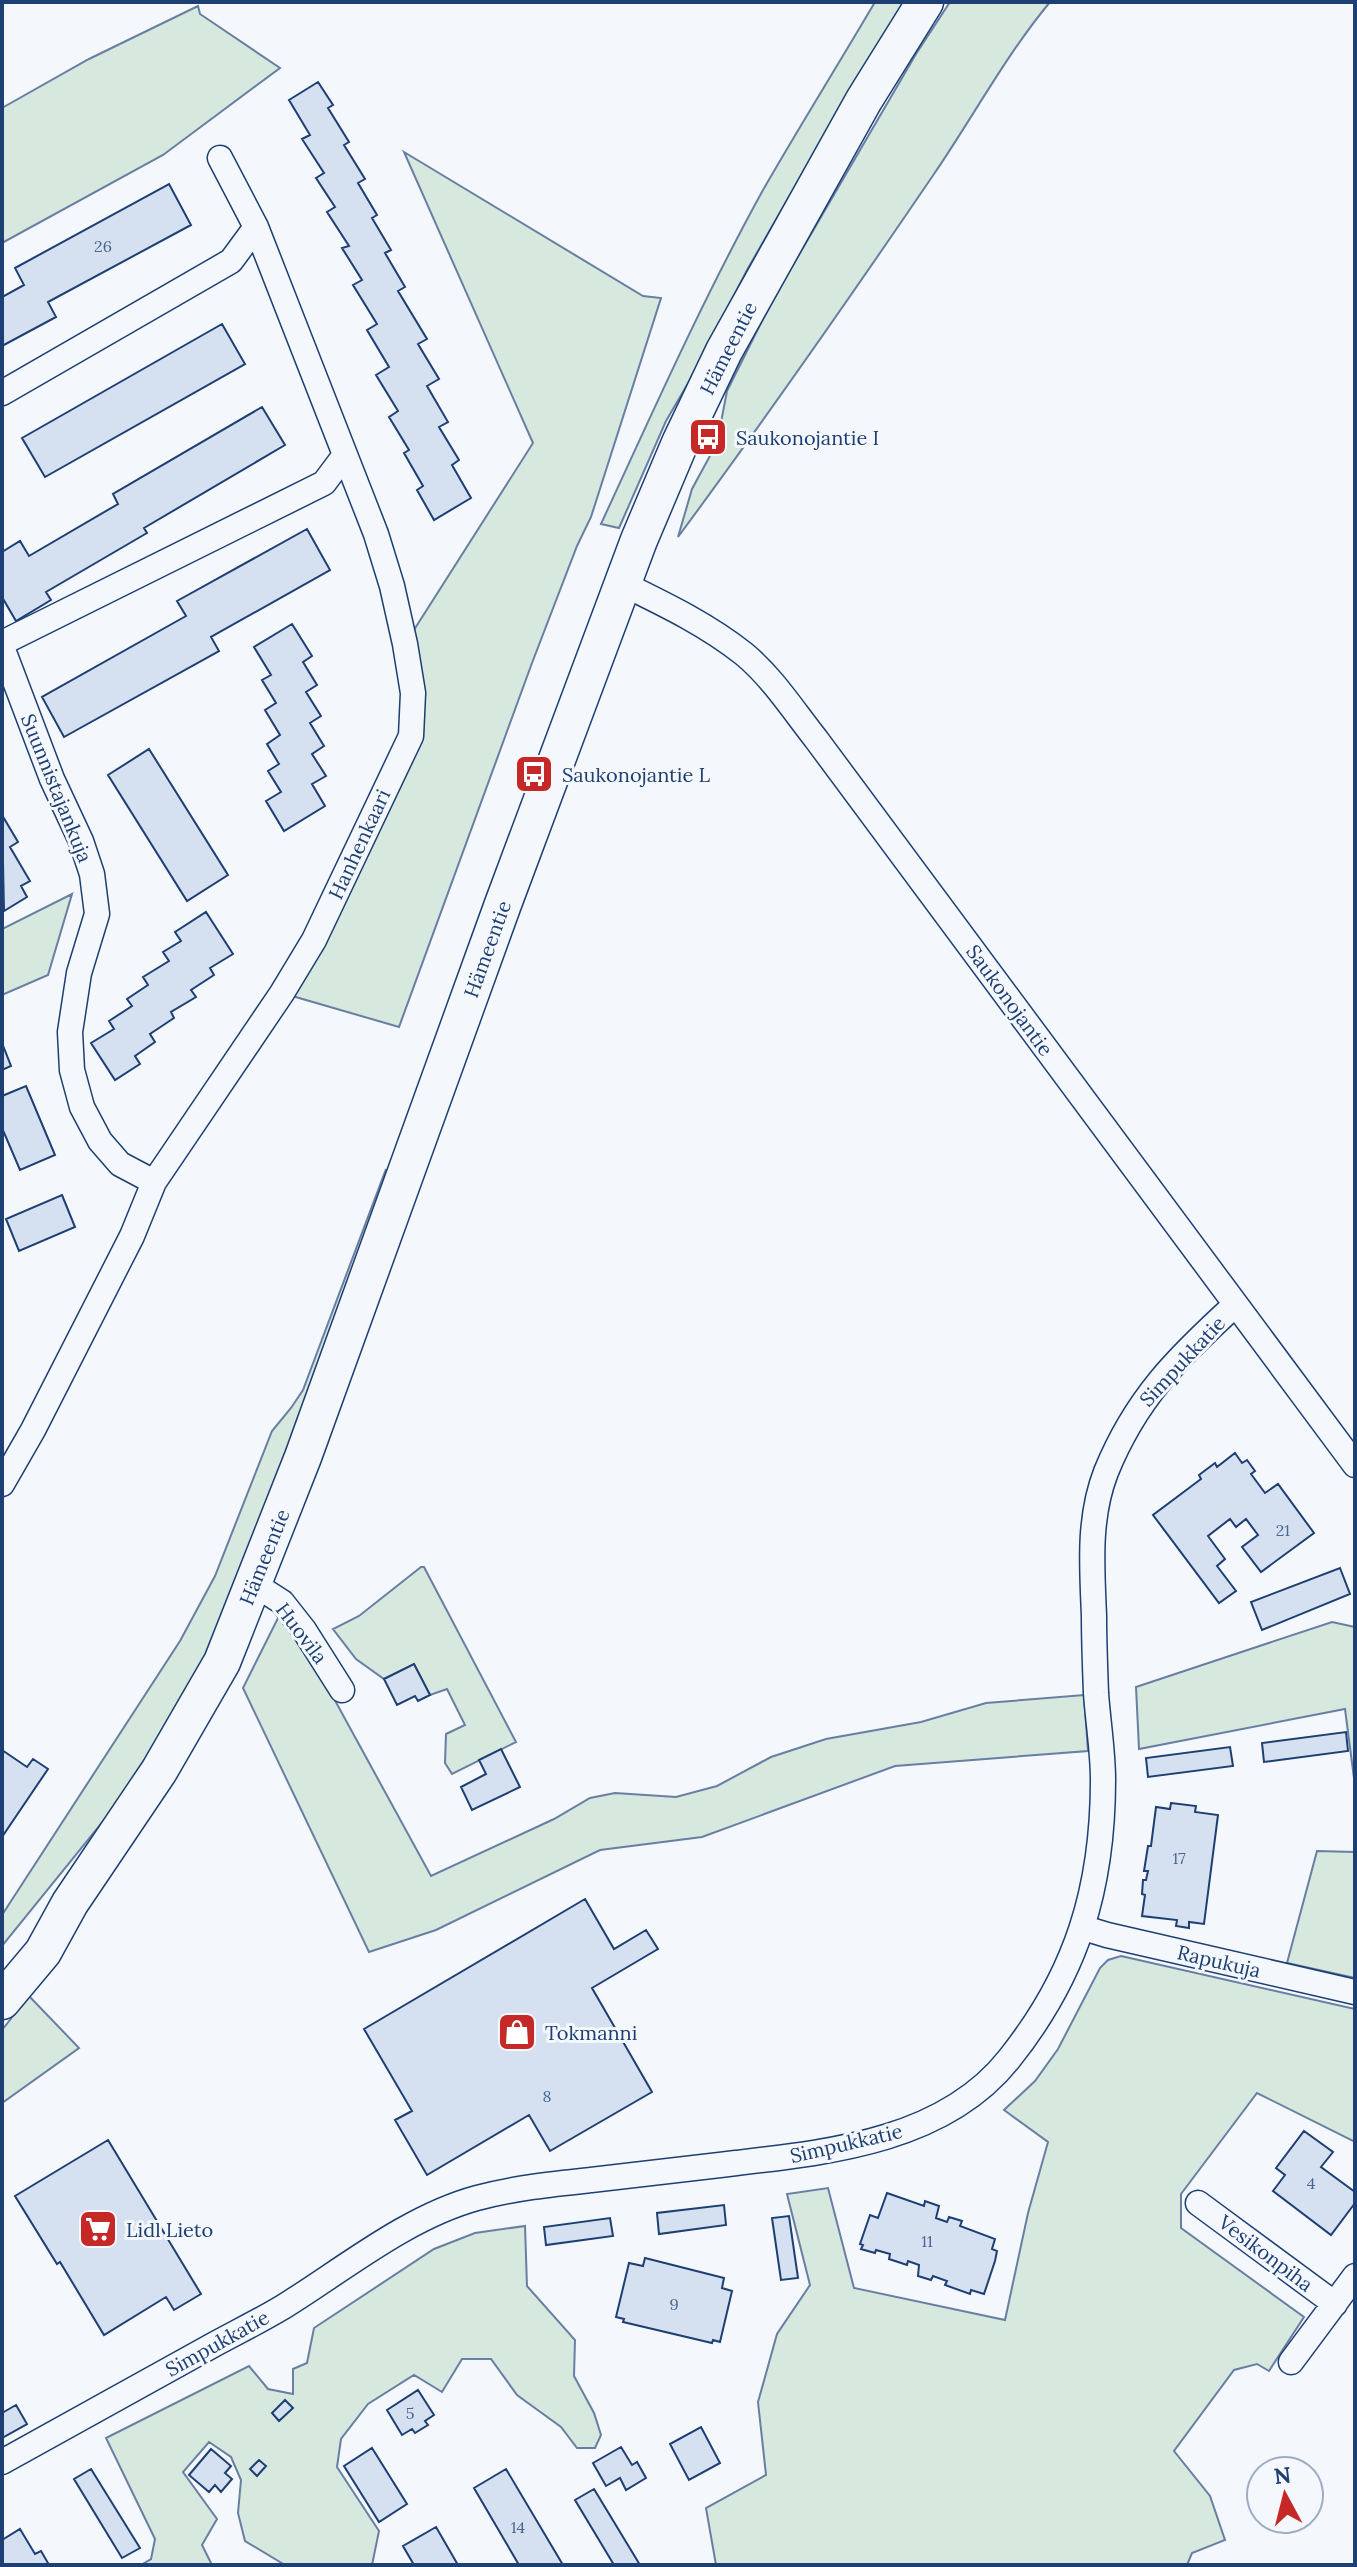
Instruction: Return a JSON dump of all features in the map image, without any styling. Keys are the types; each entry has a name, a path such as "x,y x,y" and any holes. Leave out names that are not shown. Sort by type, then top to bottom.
{"highway":[{"name":"Hämeentie","path":"2,2001 43,1952 70,1903 159,1771 214,1676 254,1584 308,1442 621,583 680,443 724,351 864,100 925,2"},
{"name":"Hämeentie","path":"2,1968 29,1936 70,1903"}],"street":[{"name":"Hanhenkaari","path":"2,1484 125,1250 154,1182 282,993 314,940 411,736 413,693 392,586 376,534 256,227 220,158"},
{"path":"2,393 231,261 256,227"},
{"path":"2,645 324,483 345,455"},
{"name":"Saukonojantie","path":"621,583 679,611 716,635 745,656 768,679 816,739 1355,1465"},
{"name":"Suunnistajankuja","path":"2,645 52,779 81,841 92,874 97,914 79,973 70,1032 72,1070 82,1107 100,1141 120,1164 154,1182"},
{"name":"Simpukkatie","path":"2,2462 278,2310 430,2216 474,2199 530,2187 812,2155 872,2141 925,2123 974,2095 1006,2063 1044,2013 1084,1928 1096,1877 1102,1829 1103,1778 1092,1537 1105,1475 1134,1413 1185,1352 1235,1305"},
{"name":"Huovila","path":"254,1584 282,1602 304,1630 342,1690"},
{"name":"Rapukuja","path":"1084,1928 1355,1992"},
{"name":"Vesikonpiha","path":"1198,2203 1335,2304"},
{"path":"1291,2362 1355,2276"}],"shaded area":[{"path":"875,2 908,2 747,270 666,421 619,528 601,524 741,231"},
{"path":"950,2 1050,2 1019,43 840,311 678,537 692,489 717,443 727,391 772,301 916,54"},
{"path":"198,6 200,14 280,68 163,155 2,243 2,108 89,59"},
{"path":"404,152 643,296 661,298 591,517 532,663 399,1027 282,993 411,736 405,644 533,443"},
{"path":"72,894 48,975 2,995 2,929"},
{"path":"386,1169 337,1322 208,1654 172,1720 109,1814 2,1946 2,1915 180,1641 215,1576 272,1431 303,1390"},
{"path":"424,1567 516,1742 452,1774 445,1763 446,1734 465,1725 447,1689 430,1695 414,1664 384,1679 356,1659 333,1629 359,1616"},
{"path":"281,1612 332,1695 431,1876 554,1819 590,1798 615,1793 676,1797 717,1786 771,1757 826,1739 921,1722 986,1703 1084,1695 1088,1751 895,1766 702,1837 600,1850 436,1930 369,1952 243,1688"},
{"path":"1332,1622 1355,1627 1355,1786 1345,1709 1139,1749 1136,1687"},
{"path":"1317,1851 1355,1852 1355,1978 1287,1963"},
{"path":"1121,1956 1355,2009 1355,2142 1257,2093 1181,2194 1181,2228 1304,2317 1269,2371 1257,2364 1234,2370 1174,2451 1210,2496 1225,2540 1192,2553 1187,2565 716,2565 706,2508 766,2475 758,2402 777,2334 810,2285 787,2194 828,2188 854,2288 1005,2320 1028,2213 1048,2142 1004,2110 1035,2081 1058,2049 1100,1968 1108,1960"},
{"path":"29,1996 79,2048 2,2103 2,2030"},
{"path":"525,2226 527,2286 575,2340 574,2376 594,2413 601,2435 595,2448 577,2448 561,2427 517,2395 491,2359 462,2359 442,2392 414,2375 368,2404 341,2439 337,2467 379,2531 372,2565 285,2565 245,2541 238,2513 241,2480 231,2457 209,2442 183,2472 217,2519 202,2545 212,2565 141,2565 151,2559 155,2539 106,2438 249,2366 268,2389 293,2394 293,2369 307,2363 314,2328 434,2249 475,2233"}],"building":[{"path":"318,82 333,105 328,108 349,142 344,145 365,179 358,183 377,215 372,218 391,250 385,253 405,287 398,291 427,339 418,344 439,379 427,386 448,422 439,427 459,460 452,465 471,498 434,520 417,490 423,486 404,453 409,450 389,417 398,411 376,375 389,367 367,330 377,324 353,285 362,280 342,248 349,246 327,212 335,207 316,178 324,173 302,139 310,135 289,100"},
{"path":"169,184 191,225 48,302 56,317 2,346 2,297 24,285 15,268"},
{"path":"222,324 245,364 45,477 22,438"},
{"path":"262,407 285,445 144,528 147,533 46,592 51,600 16,621 2,597 2,552 20,541 29,556 118,504 113,494"},
{"path":"307,529 330,570 211,637 219,651 64,737 42,697 186,616 177,601"},
{"path":"292,624 312,656 303,662 317,685 306,692 321,716 310,723 324,746 312,754 326,776 312,784 325,806 284,831 266,801 281,792 268,771 279,764 267,744 280,735 265,710 276,703 262,680 271,675 254,647"},
{"path":"149,749 228,875 187,901 108,775"},
{"path":"2,815 18,842 10,847 30,881 21,886 27,897 4,911"},
{"path":"206,912 233,954 210,968 214,975 191,990 196,997 171,1012 174,1018 150,1034 155,1042 135,1056 140,1064 115,1080 91,1043 114,1029 109,1021 132,1006 127,999 148,985 143,977 169,961 163,952 181,941 175,932"},
{"path":"2,1043 11,1066 2,1070"},
{"path":"26,1086 55,1155 20,1170 2,1128 2,1096"},
{"path":"62,1195 75,1227 19,1251 6,1219"},
{"path":"1235,1453 1242,1463 1247,1460 1255,1471 1251,1474 1265,1493 1278,1484 1314,1533 1261,1572 1242,1547 1258,1535 1246,1519 1236,1527 1230,1519 1208,1536 1225,1559 1217,1566 1236,1591 1219,1603 1153,1515 1201,1479 1199,1475 1215,1463 1217,1467"},
{"path":"1340,1568 1350,1594 1262,1630 1251,1602"},
{"path":"414,1664 430,1695 418,1701 415,1696 397,1705 384,1679"},
{"path":"1346,1732 1348,1751 1264,1762 1262,1743"},
{"path":"1230,1747 1233,1766 1148,1777 1146,1758"},
{"path":"501,1749 520,1787 472,1810 461,1787 486,1774 479,1760"},
{"path":"2,1750 27,1767 33,1759 48,1769 2,1837"},
{"path":"1171,1803 1196,1806 1195,1812 1218,1815 1204,1924 1189,1922 1189,1928 1176,1926 1177,1920 1142,1916 1145,1895 1142,1894 1143,1880 1146,1880 1148,1871 1144,1871 1156,1807 1170,1809"},
{"path":"585,1899 614,1949 646,1930 658,1949 592,1988 652,2092 550,2151 529,2115 427,2175 395,2120 412,2111 364,2029"},
{"path":"1304,2131 1333,2152 1321,2167 1355,2192 1355,2203 1331,2235 1273,2191 1285,2175 1276,2168"},
{"name":"Lidl Lieto","path":"108,2140 201,2294 174,2310 166,2297 104,2335 15,2196"},
{"path":"887,2193 924,2206 925,2201 939,2206 936,2218 947,2222 949,2217 962,2221 960,2226 995,2239 992,2249 997,2251 995,2261 984,2294 971,2290 970,2294 945,2285 947,2281 933,2276 931,2280 918,2276 919,2265 908,2261 907,2265 889,2259 890,2254 861,2249 870,2215 878,2218"},
{"path":"724,2205 726,2225 659,2234 657,2213"},
{"path":"789,2216 798,2278 781,2280 772,2218"},
{"path":"610,2218 613,2236 546,2245 544,2227"},
{"path":"645,2258 724,2278 722,2288 732,2291 720,2342 713,2340 712,2343 623,2322 624,2319 616,2317 629,2263 643,2266"},
{"path":"418,2390 434,2415 425,2421 428,2425 415,2433 412,2429 402,2435 387,2410"},
{"path":"285,2400 293,2408 279,2421 272,2413"},
{"path":"16,2405 27,2424 2,2438 2,2413"},
{"path":"701,2427 720,2463 689,2480 670,2444"},
{"path":"621,2447 632,2465 637,2462 646,2478 626,2490 620,2478 606,2486 593,2463"},
{"path":"372,2448 407,2504 379,2522 344,2466"},
{"path":"211,2449 231,2466 225,2473 232,2479 221,2492 215,2485 209,2492 189,2475"},
{"path":"259,2460 266,2466 257,2476 250,2469"},
{"path":"91,2469 140,2548 122,2558 74,2479"},
{"path":"506,2469 563,2565 519,2565 474,2488"},
{"path":"594,2489 640,2565 614,2565 575,2500"},
{"path":"436,2527 458,2565 414,2565 403,2546"},
{"path":"20,2529 35,2554 41,2551 48,2563 2,2565 2,2540"}],"place":[{"name":"Saukonojantie I","path":"708,437"},
{"name":"Saukonojantie L","path":"534,774"},
{"name":"Tokmanni","path":"517,2032"},
{"name":"Lidl Lieto","path":"98,2229"}]}
